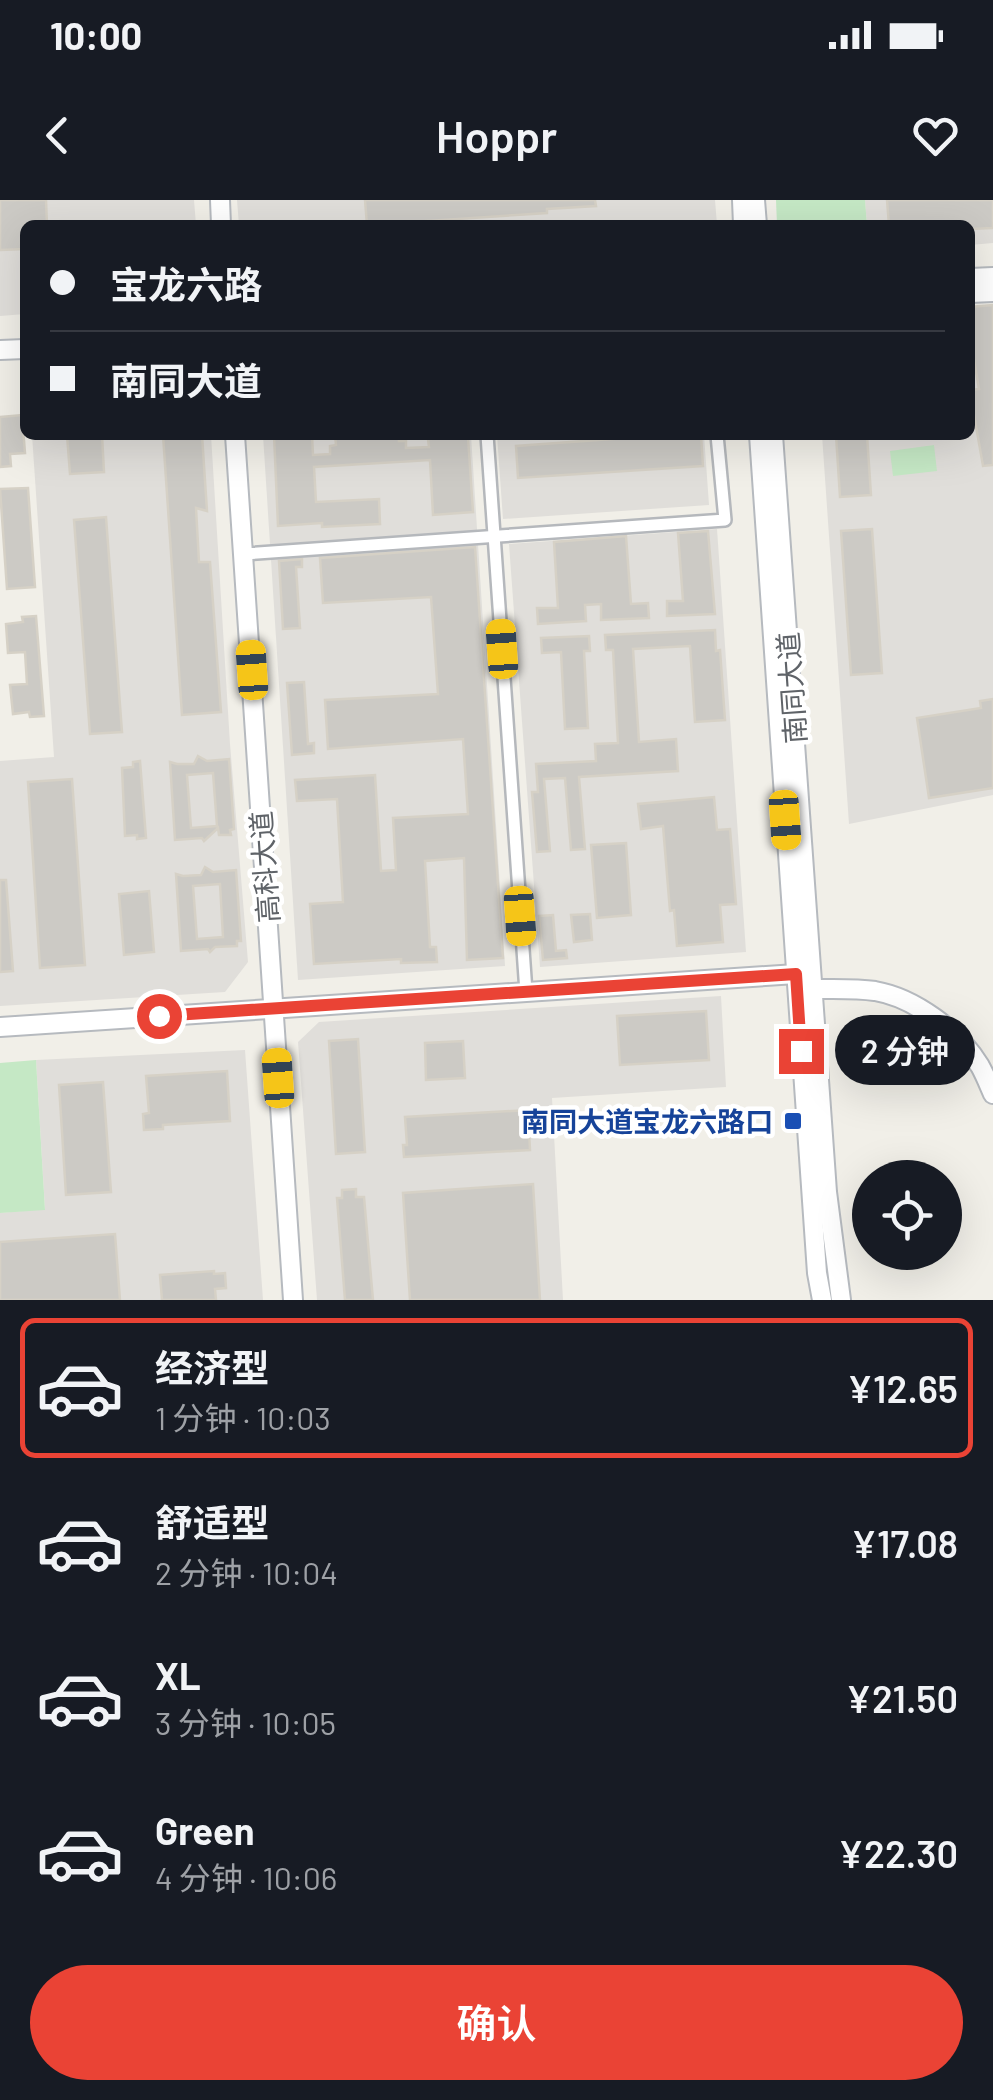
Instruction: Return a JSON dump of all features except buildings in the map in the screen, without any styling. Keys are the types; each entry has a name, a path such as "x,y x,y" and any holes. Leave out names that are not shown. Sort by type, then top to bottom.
{"street":[{"name":"高科大道","path":"235,440 292,1300"},
{"path":"487,440 526,992"},
{"path":"244,554 724,520 717,440"},
{"name":"南同大道","path":"759,440 817,1273 822,1300"},
{"name":"南同大道","path":"773,440 827,1192 841,1300"},
{"path":"0,1027 796,974"},
{"path":"813,989 877,991 920,1008 954,1034 979,1064 993,1094"}],"shaded area":[{"path":"0,200 194,200 196,220 20,220 20,314 0,316"},
{"path":"237,200 715,200 717,220 239,220"},
{"path":"865,200 993,200 993,243 975,245 975,220 867,220"},
{"path":"993,307 993,795 849,824 822,440 975,440 975,308"},
{"path":"32,440 211,440 248,962 225,992 0,1006 0,761 54,757"},
{"path":"263,440 471,440 505,966 298,980"},
{"path":"497,440 704,440 709,505 503,519"},
{"path":"717,529 746,952 540,967 509,544"},
{"path":"721,996 726,1087 552,1098 563,1300 317,1300 298,1042 319,1022"},
{"path":"245,1050 263,1300 0,1300 0,1213 45,1209 36,1060"}],"green space":[{"path":"776,200 865,200 867,220 777,220"},
{"path":"934,445 937,471 893,476 890,451"},
{"path":"36,1060 45,1210 0,1213 0,1063"}],"place":[{"name":"南同大道宝龙六路口","path":"793,1121"}],"route":[{"path":"159,1016 796,974 801,1051"}]}
